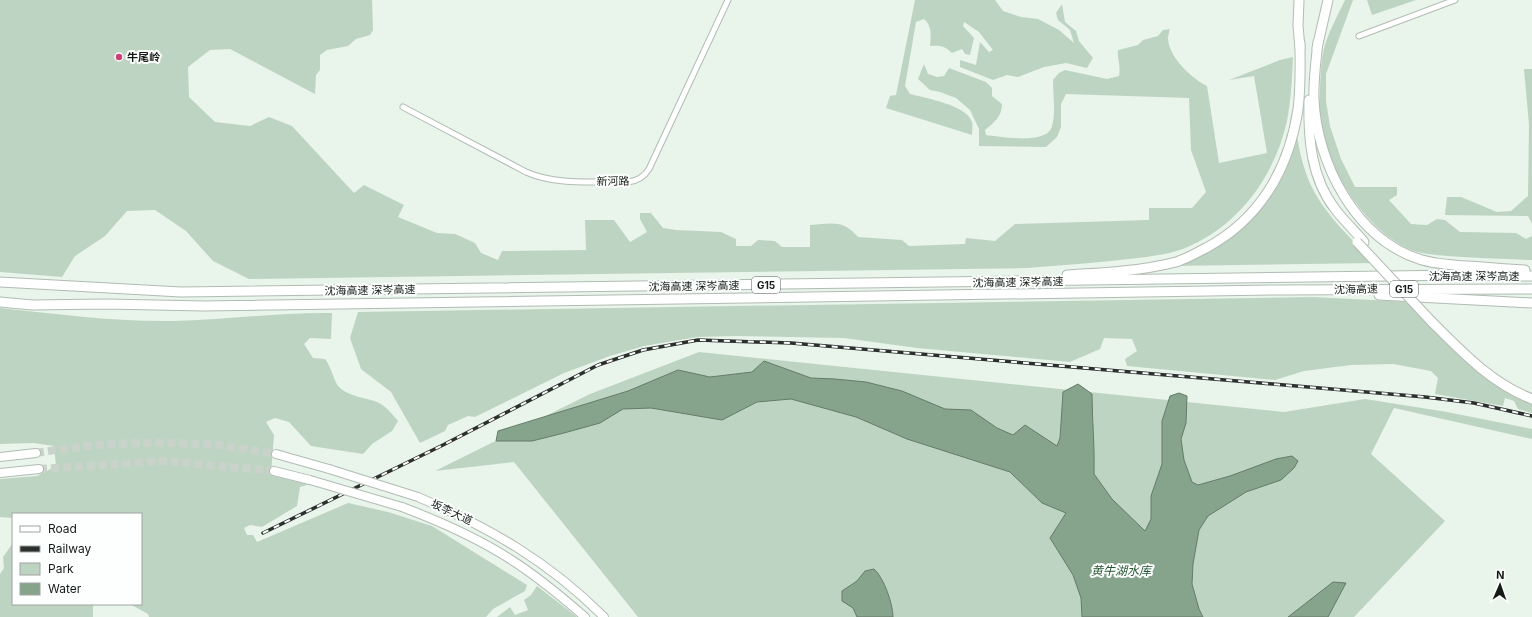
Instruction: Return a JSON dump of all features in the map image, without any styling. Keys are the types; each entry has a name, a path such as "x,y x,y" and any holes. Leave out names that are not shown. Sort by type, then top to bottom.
{"highway":[{"path":"1299,0 1298,26 1304,140 1310,169 1321,197 1331,213 1361,242 1475,364 1504,386 1532,399"},
{"path":"1328,0 1309,87 1309,140 1315,168 1326,195 1335,210 1361,242"},
{"path":"1318,42 1314,102 1321,141 1333,175 1340,188 1370,228 1398,250 1429,262 1532,271"},
{"path":"943,282 1091,274 1159,266 1192,255 1223,238 1253,213 1274,183 1286,156 1296,124 1299,102 1300,43"},
{"name":"沈海高速 深岑高速","path":"0,282 181,292 1464,275 1532,276"},
{"path":"0,276 50,285"},
{"name":"沈海高速","path":"1276,290 1467,288 1532,289"},
{"path":"1276,290 1532,303"},
{"name":"沈海高速 深岑高速","path":"0,302 32,305 106,304 204,306 1276,290"},
{"path":"1435,321 1492,371 1507,381 1532,393"}],"main road":[{"path":"0,457 36,453"},
{"name":"坂李大道","path":"276,454 418,497 482,527 514,545 555,574 604,617"},
{"path":"0,473 39,469"},
{"name":"坂李大道","path":"274,471 402,507 458,530 510,559 536,576 585,617"}],"street":[{"name":"新河路","path":"402,107 526,172 542,178 567,182 628,182 637,180 644,176 649,169 728,0"},
{"path":"1359,36 1455,0"}],"green space":[{"path":"0,0 372,0 373,30 370,35 356,39 348,46 327,50 320,55 320,70 316,75 315,94 230,49 210,50 188,67 189,97 215,122 250,126 269,117 292,126 354,193 364,185 404,205 398,217 437,233 455,234 475,243 481,253 498,260 502,251 586,250 585,220 614,220 630,242 647,232 640,219 640,213 651,213 663,228 721,232 736,239 736,246 751,246 758,240 775,241 782,247 810,247 810,225 842,225 847,227 858,237 902,240 909,246 965,244 966,238 995,241 1015,224 1149,220 1149,208 1192,208 1206,192 1191,150 1189,98 1066,94 1061,104 1061,127 1057,137 1046,147 979,146 979,129 970,110 956,98 930,90 918,79 924,64 928,74 937,77 944,76 949,68 986,82 992,88 992,96 1002,104 1002,108 997,119 985,130 986,135 1012,138 1033,138 1042,136 1049,132 1052,126 1054,109 1053,80 1059,73 1065,70 1107,79 1119,76 1120,69 1118,50 1138,45 1143,40 1158,36 1163,30 1170,29 1168,38 1172,53 1194,78 1207,86 1219,163 1267,153 1254,76 1229,80 1280,60 1293,57 1287,121 1273,162 1263,181 1237,214 1221,228 1203,240 1183,249 1156,256 1027,268 249,279 213,261 186,231 155,210 127,211 105,236 75,256 62,277 0,272"},
{"path":"915,0 995,0 1003,11 1021,17 1038,19 1059,30 1074,43 1070,30 1058,20 1056,13 1062,4 1065,22 1076,31 1079,41 1093,58 1087,68 1066,63 1044,67 1018,77 1007,75 993,80 960,67 960,60 976,65 980,42 989,52 993,50 979,32 964,22 963,26 974,38 970,55 965,54 962,49 952,53 942,46 930,46 930,28 924,19 916,22 905,86 910,94 945,103 969,116 972,122 972,135 886,108 890,96 896,95"},
{"path":"1345,0 1353,0 1326,74 1326,101 1330,126 1341,159 1355,187 1397,187 1397,195 1389,200 1411,224 1427,225 1437,219 1445,220 1460,232 1516,233 1526,239 1532,236 1532,260 1447,256 1414,251 1396,242 1379,229 1364,213 1350,194 1329,154 1319,114 1321,71 1325,45 1329,33"},
{"path":"1367,0 1416,0 1372,15"},
{"path":"1524,69 1532,69 1532,224 1528,216 1445,215 1447,197 1461,197 1497,212 1511,211 1528,196 1529,125"},
{"path":"1297,135 1305,171 1320,201 1336,223 1375,263 1171,266 1251,219"},
{"path":"1313,297 1411,302 1456,350 1532,401 1532,413 1518,409 1514,401 1505,398 1503,406 1435,394 1438,378 1431,371 1393,364 1351,365 1304,371 1275,380 1127,366 1125,359 1137,351 1132,339 1104,338 1100,349 1070,362 917,348 844,338 736,336 697,337 644,346 610,356 564,373 475,417 468,416 448,425 445,431 420,443 391,392 361,369 350,338 358,312"},
{"path":"0,308 86,317 151,321 332,313 331,339 310,338 304,344 313,358 325,359 339,387 352,395 380,403 398,421 392,431 372,444 363,454 311,446 289,422 275,418 266,422 274,435 271,474 312,478 311,484 300,487 297,506 262,527 250,525 244,528 247,535 253,535 257,542 348,503 388,512 432,526 527,585 525,591 493,609 486,617 149,617 148,614 132,605 142,605 142,513 12,513 12,518 0,517 0,479 37,476 56,466 54,446 33,443 0,444"},
{"path":"699,352 1284,412 1365,399 1447,412 1532,429 1532,439 1394,408 1371,454 1445,521 1354,617 638,617 514,462 435,471 590,394"},
{"path":"12,544 12,605 93,605 93,617 0,617 0,574 4,568 3,557"},
{"path":"537,586 577,617 497,617 510,607 515,615 528,610 524,600 531,595"}],"water":[{"name":"黄牛湖水库","path":"764,361 811,378 866,382 902,391 945,409 971,410 997,428 1013,435 1025,425 1057,446 1060,438 1063,392 1078,384 1092,394 1094,474 1112,499 1145,531 1151,519 1151,496 1162,464 1162,421 1170,396 1179,393 1187,396 1186,423 1181,439 1184,460 1192,482 1198,485 1230,476 1276,459 1292,456 1298,461 1294,468 1281,480 1246,492 1208,516 1199,530 1193,564 1192,584 1199,609 1203,617 1082,617 1081,598 1073,575 1050,538 1066,513 1042,503 1010,472 907,439 856,417 791,399 757,402 722,420 651,408 623,409 600,423 564,433 532,441 496,441 498,431 628,391 678,370 710,377 752,372"},
{"path":"874,569 881,578 887,592 893,617 857,617 853,608 842,601 842,591 857,581 865,571"},
{"path":"1333,582 1346,583 1328,617 1288,617"}],"tunnel":[{"path":"36,453 125,443 193,443 276,454"},
{"path":"39,469 164,461 274,471"}],"railway":[{"path":"263,533 443,445 598,365 643,350 698,340 791,343 1425,397 1474,403 1532,416"}],"place":[{"name":"牛尾岭","path":"119,57"}]}
